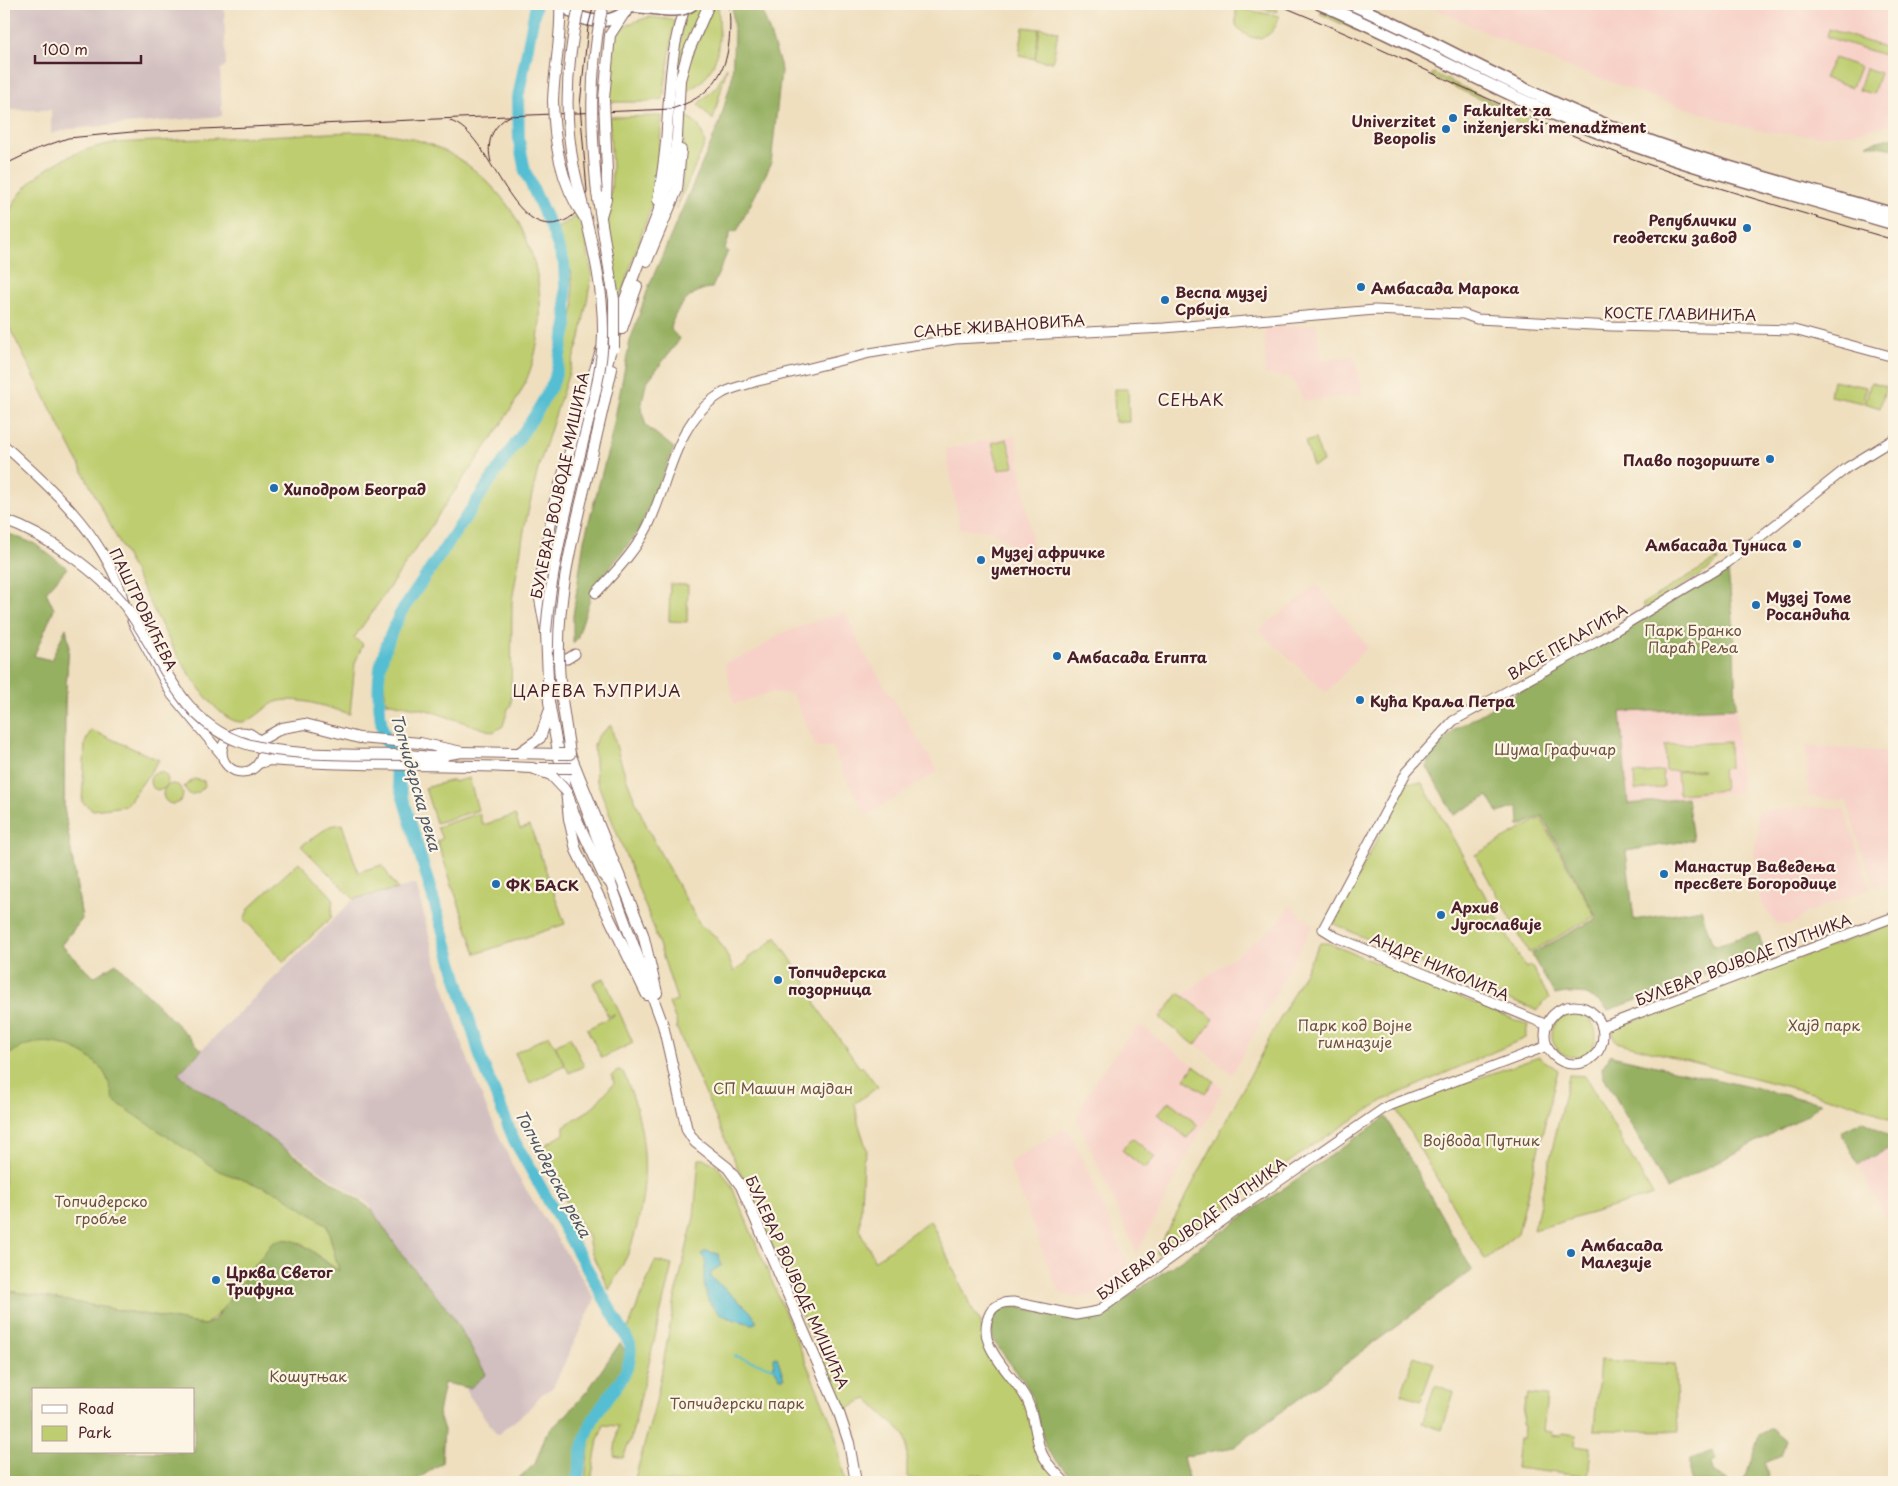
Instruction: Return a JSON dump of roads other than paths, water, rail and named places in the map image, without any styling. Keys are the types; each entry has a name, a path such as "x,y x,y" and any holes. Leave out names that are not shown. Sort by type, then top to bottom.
{"main road":[{"path":"562,4 579,17 592,21 613,19 629,8 652,6 676,11 685,9 693,4"},
{"path":"562,4 554,82 555,136 571,196 588,222"},
{"name":"БУЛЕВАР ВОЈВОДЕ МИШИЋА","path":"580,4 568,84 568,117 571,149 588,222 601,293 602,350 594,396 557,552 546,632 546,673 550,708 567,792 577,820 603,875 611,884"},
{"name":"БУЛЕВАР ВОЈВОДЕ МИШИЋА","path":"603,4 595,45 591,86 591,129 600,219 614,299 614,348 606,400 571,546 560,606 559,674 572,768 584,808 610,873 611,884 657,1007 672,1060 687,1130 695,1142 728,1168 741,1186 840,1416 849,1443 856,1482"},
{"path":"655,220 666,149 672,57 686,4"},
{"path":"546,632 540,599 546,546 554,504 599,353 622,307 670,181 678,137 677,103 681,72 709,4"},
{"path":"1320,4 1404,42 1538,108 1616,139 1684,163 1894,224"},
{"path":"1351,4 1544,98 1601,122 1692,155 1894,214"},
{"path":"600,219 607,188 604,106 608,46 611,32 629,8"},
{"path":"614,348 641,275 672,204 680,178 681,146 678,137"},
{"path":"554,648 559,565 622,307"},
{"path":"4,520 27,529 48,542 113,592 132,616 184,702 204,721 225,735 248,744 272,749 437,756 462,752 570,754"},
{"path":"555,659 568,814 576,850 648,996 657,1007"},
{"path":"520,752 540,738 550,708"},
{"path":"259,741 287,726 298,724 316,725 359,738 420,743 462,752"},
{"path":"562,736 584,785 643,934 654,976 657,1007"},
{"path":"437,756 464,764"},
{"path":"259,763 270,760 400,766 464,764 572,768"},
{"path":"532,768 551,775 567,792"}],"street":[{"name":"САЊЕ ЖИВАНОВИЋА","path":"596,593 639,543 649,524 678,447 692,423 716,398 733,389 870,352 955,339 1164,328 1347,311 1406,310 1463,314"},
{"name":"КОСТЕ ГЛАВИНИЋА","path":"1463,314 1477,319 1612,326 1794,330 1894,357"},
{"name":"ВАСЕ ПЕЛАГИЋА","path":"1323,929 1406,771 1453,721 1598,641 1727,563 1848,467 1894,439"},
{"name":"ПАШТРОВИЋЕВА","path":"4,445 82,521 111,566 128,613 152,661 172,695 222,755"},
{"path":"555,659 567,659 575,654"},
{"name":"ПАШТРОВИЋЕВА","path":"194,723 213,736 230,736"},
{"path":"236,733 247,733 259,741 262,753 259,763 251,770 238,772 228,766 222,755 224,744 230,736 236,733"},
{"name":"БУЛЕВАР ВОЈВОДЕ ПУТНИКА","path":"1602,1027 1894,917"},
{"name":"АНДРЕ НИКОЛИЋА","path":"1323,929 1336,938 1548,1025"},
{"path":"1576,1007 1592,1012 1602,1027 1603,1041 1599,1050 1587,1062 1574,1064 1564,1062 1553,1055 1547,1046 1546,1033 1548,1025 1561,1010 1576,1007"},
{"name":"БУЛЕВАР ВОЈВОДЕ ПУТНИКА","path":"1065,1482 1043,1456 1028,1401 989,1344 986,1336 988,1321 994,1307 1002,1303 1012,1302 1076,1315 1098,1312 1239,1209 1386,1107 1547,1046"}],"water":[{"path":"706,1251 718,1254 722,1265 711,1272 711,1277 750,1311 757,1322 753,1324 732,1319 724,1316 711,1305 705,1287 705,1262 701,1254"},
{"path":"777,1357 784,1378 780,1378 774,1368 773,1358"}],"waterway":[{"name":"Топчидерска река","path":"536,4 518,98 519,141 525,171 552,230 564,263 567,325 554,381 537,412 400,614 383,656 378,695 382,727 481,1059 514,1140 630,1344 628,1366 597,1412 586,1436 577,1482"},
{"path":"735,1356 774,1368"}],"tram line":[{"path":"450,121 465,130 478,145 503,184 529,216 545,224 564,221 573,216 584,201 587,191 580,105 588,27 594,4"},
{"path":"4,165 37,149 68,138 132,132 671,109 689,102 703,93 722,70 727,56 729,40 729,4"},
{"path":"1277,4 1517,112 1635,160 1708,185 1894,240"},
{"path":"491,162 489,148 494,130 510,116"}],"railway":[{"path":"1891,4 1894,27"}],"place":[{"name":"Fakultet za inženjerski menadžment","path":"1453,118"},
{"name":"Univerzitet Beopolis","path":"1446,129"},
{"name":"Републички геодетски завод","path":"1747,228"},
{"name":"Амбасада Марока","path":"1361,287"},
{"name":"Веспа музеј Србија","path":"1165,300"},
{"name":"Плаво позориште","path":"1770,459"},
{"name":"Хиподром Београд","path":"274,488"},
{"name":"Амбасада Туниса","path":"1797,544"},
{"name":"Музеј афричке уметности","path":"981,560"},
{"name":"Музеј Томе Росандића","path":"1756,605"},
{"name":"Амбасада Египта","path":"1057,656"},
{"name":"Кућа Краља Петра","path":"1360,700"},
{"name":"Манастир Ваведења пресвете Богородице","path":"1664,874"},
{"name":"ФК БАСК","path":"496,884"},
{"name":"Архив Југославије","path":"1441,915"},
{"name":"Топчидерска позорница","path":"778,980"},
{"name":"Амбасада Малезије","path":"1571,1253"},
{"name":"Црква Светог Трифуна","path":"216,1280"}],"district":[{"name":"СЕЊАК","path":"1191,399"},
{"name":"ЦАРЕВА ЋУПРИЈА","path":"597,690"}],"park label":[{"name":"Парк Бранко Параћ Реља","path":"1693,638"},
{"name":"Шума Графичар","path":"1555,748"},
{"name":"Хајд парк","path":"1824,1024"},
{"name":"Парк код Војне гимназије","path":"1355,1032"},
{"name":"СП Машин мајдан","path":"783,1087"},
{"name":"Војвода Путник","path":"1481,1139"},
{"name":"Топчидерско гробље","path":"101,1208"},
{"name":"Кошутњак","path":"308,1375"},
{"name":"Топчидерски парк","path":"737,1402"}]}
